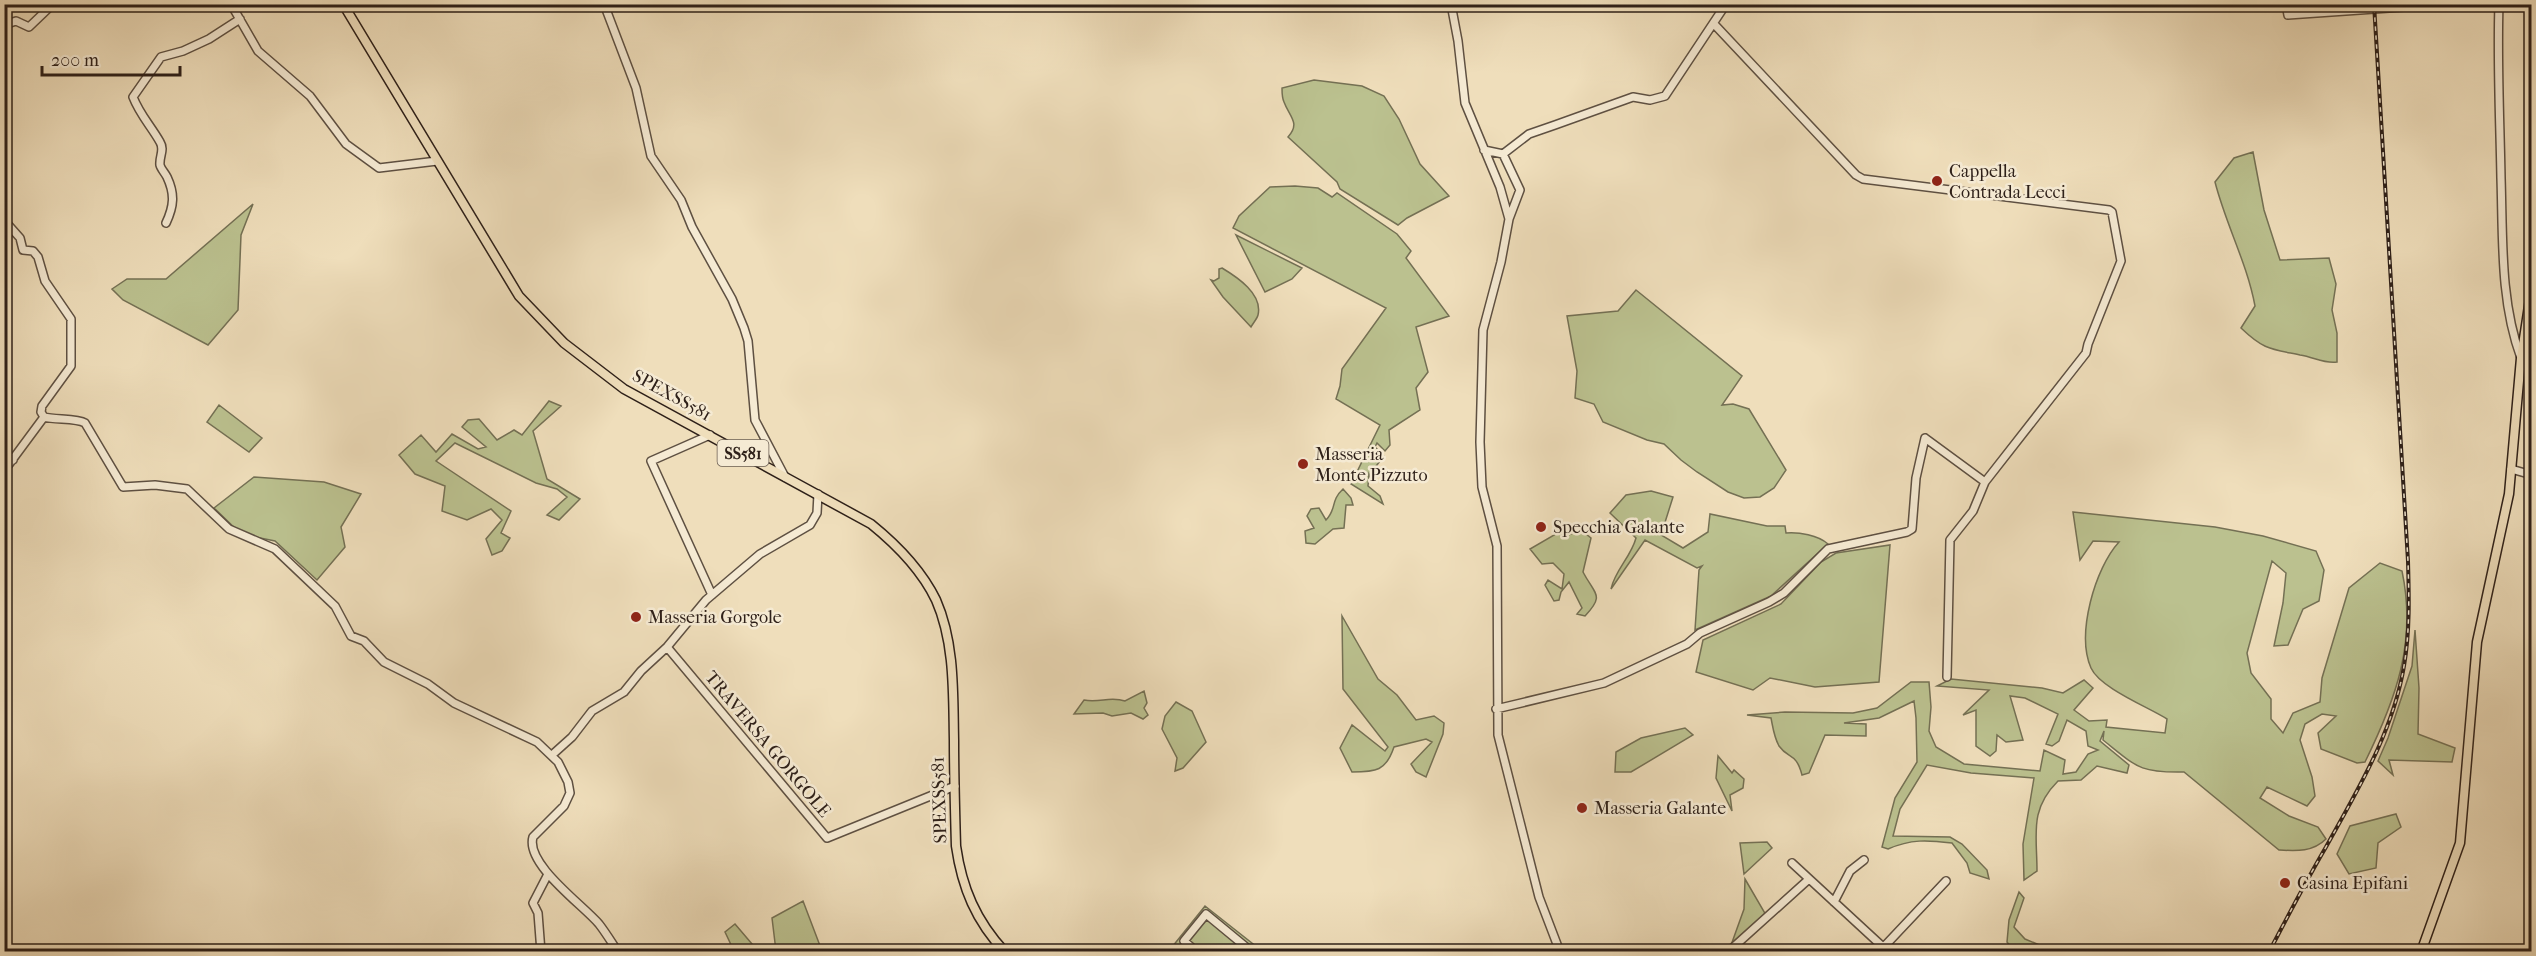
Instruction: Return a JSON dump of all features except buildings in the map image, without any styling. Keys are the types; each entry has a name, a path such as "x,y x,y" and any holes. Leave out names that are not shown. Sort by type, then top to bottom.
{"main road":[{"name":"SPEXSS581","path":"343,4 519,296 547,327 576,354 624,389 871,524 894,542 923,577 944,622 953,679 956,846 965,888 981,922 1005,951"},
{"path":"2421,951 2460,843 2477,642 2509,494 2521,358 2532,286"}],"street":[{"path":"4,25 16,21 29,27 53,4"},
{"path":"231,4 258,51 310,96 346,144 379,168 437,161"},
{"path":"604,4 636,88 651,156 681,200 692,227 732,299 742,322 748,341 755,420 785,477"},
{"path":"1451,4 1465,103 1500,187 1509,219"},
{"path":"1484,150 1503,153 1529,134 1633,98 1650,100 1665,96 1726,4"},
{"path":"2286,4 2288,15 2447,4"},
{"path":"2499,4 2502,226 2508,310 2521,358"},
{"path":"166,223 173,209 173,201 167,177 160,166 163,149 161,142 140,115 133,97 160,57 183,51 209,39 240,19"},
{"path":"1714,24 1856,175 1863,179 2112,212 2121,261 2086,353 1985,482 1973,511 1950,540 1947,677"},
{"path":"1503,153 1520,190 1509,219 1501,262 1483,330 1479,442 1482,487 1497,546 1498,735 1536,885 1560,951"},
{"path":"4,220 20,238 23,250 33,251 38,257 45,281 71,319 71,366 42,406 41,412 44,417"},
{"path":"4,471 44,417"},
{"path":"44,417 67,421 78,420 85,423 123,487 155,485 187,489 228,529 275,549 335,606 351,636 364,641 384,662 428,684 454,703 525,735 552,755 564,771 570,793 564,806 539,829 531,841 536,856 548,874 600,925 618,951"},
{"path":"710,435 651,461 712,594"},
{"path":"1497,709 1604,683 1687,644 1700,633 1769,602 1784,593 1828,549 1912,529 1916,478 1925,438 1985,482"},
{"path":"4,451 13,460"},
{"path":"2511,469 2532,474"},
{"path":"552,755 572,737 592,711 624,692 641,671 667,647 712,594 760,554 810,525 817,513 818,494"},
{"name":"TRAVERSA GORGOLE","path":"667,647 827,838 955,786"},
{"path":"1834,902 1850,871 1864,860"},
{"path":"1792,863 1881,949 1946,881"},
{"path":"541,951 538,913 533,903 548,874"},
{"path":"1728,951 1809,879"},
{"path":"1197,951 1184,941 1206,914 1252,951"}],"green space":[{"path":"1314,80 1362,86 1384,96 1399,119 1420,164 1449,196 1398,225 1340,189 1337,182 1288,137 1294,128 1294,123 1283,100 1282,88"},
{"path":"2253,152 2264,210 2280,260 2329,258 2336,284 2332,310 2337,333 2337,362 2323,361 2268,348 2241,328 2255,306 2247,275 2215,182 2234,158"},
{"path":"1270,187 1318,188 1332,197 1337,193 1397,234 1411,251 1406,258 1449,316 1416,327 1428,372 1416,388 1420,410 1389,430 1390,445 1385,451 1377,443 1375,447 1384,456 1373,470 1374,475 1371,478 1369,474 1368,486 1380,496 1383,504 1351,484 1380,425 1336,399 1342,369 1386,308 1233,228 1239,216"},
{"path":"253,204 241,235 238,310 208,345 123,300 112,289 127,279 166,279"},
{"path":"1236,235 1302,268 1292,279 1265,292"},
{"path":"1222,268 1248,287 1257,300 1258,315 1251,327 1223,297 1211,280 1219,278 1219,269"},
{"path":"1636,290 1742,376 1722,405 1733,404 1749,409 1786,470 1774,488 1760,497 1744,498 1728,492 1681,460 1664,444 1647,440 1603,422 1594,404 1575,398 1577,371 1567,316 1618,311"},
{"path":"549,401 561,406 533,431 547,479 580,499 559,520 547,515 567,497 557,489 536,483 455,443 436,461 511,511 501,533 510,538 502,551 492,555 486,539 502,520 491,509 467,520 442,511 445,486 415,474 399,455 421,435 436,452 452,434 478,449 486,447 462,427 468,420 479,419 497,440 514,430 522,435"},
{"path":"219,405 262,438 249,452 207,422"},
{"path":"254,477 324,482 361,494 341,527 345,547 317,580 275,541 241,534 214,508"},
{"path":"1343,489 1351,498 1353,505 1346,505 1344,528 1333,529 1315,544 1306,543 1305,531 1314,528 1307,516 1311,509 1319,508 1326,520 1336,497"},
{"path":"1651,491 1673,497 1661,535 1683,548 1708,532 1710,514 1767,526 1785,526 1786,533 1808,535 1828,544 1771,596 1695,630 1699,570 1702,566 1697,568 1645,540 1611,589 1636,538 1610,513 1626,495"},
{"path":"2073,512 2215,527 2263,536 2316,551 2324,570 2319,601 2303,609 2288,645 2274,646 2283,603 2286,573 2272,561 2247,653 2251,673 2271,699 2271,719 2283,733 2293,713 2320,702 2322,678 2349,588 2380,563 2402,571 2407,622 2401,670 2386,716 2365,762 2357,763 2321,749 2318,733 2336,716 2322,714 2305,724 2300,740 2312,777 2315,796 2307,806 2267,787 2260,798 2289,816 2318,827 2326,839 2321,843 2304,850 2279,850 2184,772 2157,771 2139,766 2103,740 2104,731 2100,741 2129,765 2127,773 2097,766 2081,780 2058,781 2042,802 2039,812 2036,834 2037,871 2024,880 2023,844 2034,778 1971,773 1927,765 1900,809 1893,836 1950,837 1962,844 1987,870 1989,879 1970,873 1967,863 1952,843 1919,841 1904,843 1888,849 1882,847 1895,798 1917,762 1914,701 1879,718 1844,723 1866,724 1866,736 1825,735 1809,773 1802,775 1795,759 1779,746 1771,718 1747,715 1785,712 1853,713 1877,708 1911,682 1929,682 1931,707 1929,731 1936,747 1964,764 2040,771 2044,750 2065,760 2063,774 2076,772 2088,754 2098,750 2088,746 2086,731 2067,720 2059,741 2052,746 2046,744 2058,714 2025,698 2010,696 2023,740 2006,742 1997,735 1996,751 1990,756 1976,746 1976,710 1963,715 1989,690 1937,686 1951,679 2042,688 2063,693 2084,680 2093,688 2074,710 2089,721 2107,720 2106,727 2165,733 2167,719 2114,690 2104,683 2091,668 2086,638 2090,602 2102,568 2119,542 2093,541 2080,560"},
{"path":"1561,528 1563,537 1581,530 1591,538 1583,572 1594,590 1596,599 1595,604 1585,616 1577,614 1582,608 1569,582 1561,592 1559,600 1554,601 1545,585 1548,580 1562,589 1564,574 1553,563 1542,564 1530,549 1556,534"},
{"path":"1890,545 1879,682 1815,687 1770,678 1753,690 1696,672 1703,640 1781,604 1821,562 1836,553"},
{"path":"1342,616 1378,679 1397,695 1416,720 1434,716 1444,723 1443,734 1426,777 1416,772 1411,764 1432,742 1426,739 1394,747 1387,761 1379,768 1352,772 1340,748 1352,725 1385,751 1388,747 1343,689"},
{"path":"2415,630 2419,688 2418,734 2455,748 2452,762 2389,760 2393,775 2378,761 2412,666"},
{"path":"1144,691 1147,703 1144,708 1148,715 1143,719 1131,713 1112,716 1103,713 1074,714 1084,700 1125,701"},
{"path":"1176,702 1192,711 1206,742 1183,768 1175,771 1177,758 1162,729 1165,716"},
{"path":"1685,728 1693,735 1631,772 1615,772 1616,752 1641,738"},
{"path":"1718,756 1732,773 1734,770 1744,779 1743,788 1730,795 1732,811 1716,778"},
{"path":"2396,814 2401,827 2378,843 2376,868 2349,874 2337,854 2350,826"},
{"path":"1767,842 1772,848 1744,874 1740,843"},
{"path":"1745,879 1766,915 1730,948 1744,909"},
{"path":"2019,892 2024,898 2014,927 2025,939 2042,946 2044,951 2014,951 2007,942 2009,920"},
{"path":"803,901 822,951 776,951 772,918"},
{"path":"1205,906 1262,951 1168,952"},
{"path":"735,924 758,951 734,951 725,932"}],"railway":[{"path":"2269,952 2373,760 2392,714 2406,653 2409,614 2408,561 2374,4"}],"place":[{"name":"Cappella Contrada Lecci","path":"1937,181"},
{"name":"Masseria Monte Pizzuto","path":"1303,464"},
{"name":"Specchia Galante","path":"1541,527"},
{"name":"Masseria Gorgole","path":"636,617"},
{"name":"Masseria Galante","path":"1582,808"},
{"name":"Casina Epifani","path":"2285,883"}]}
